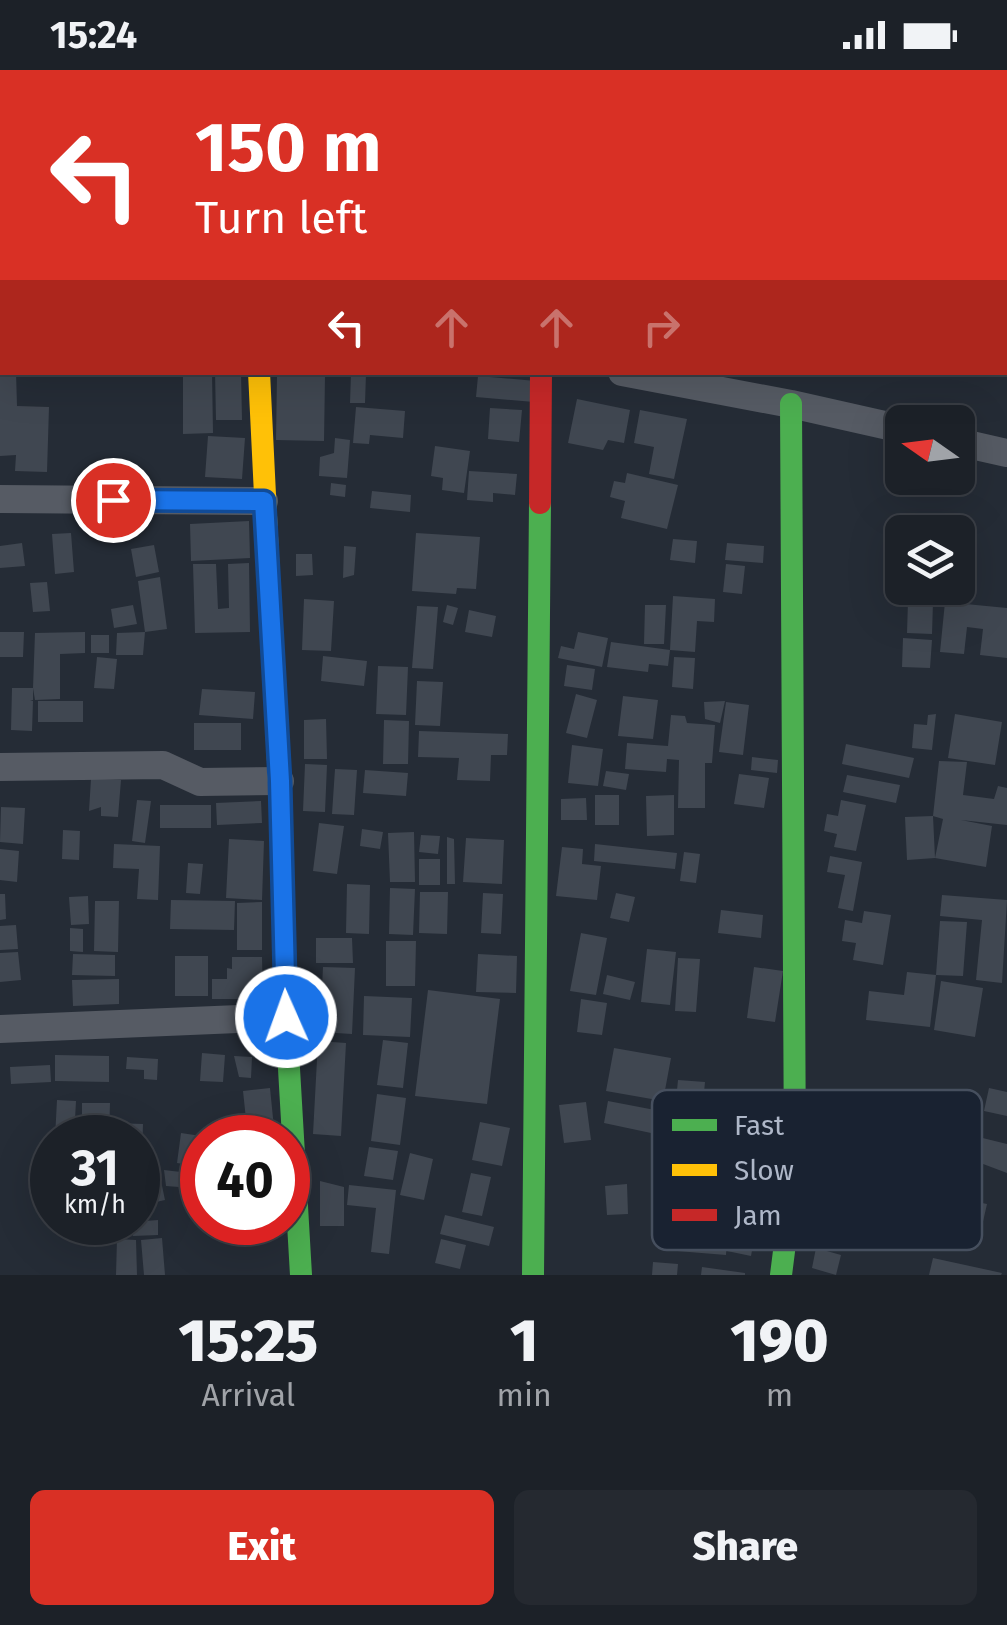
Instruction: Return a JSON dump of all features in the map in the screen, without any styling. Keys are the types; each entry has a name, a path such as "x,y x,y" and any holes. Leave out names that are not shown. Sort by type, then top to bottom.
{"street":[{"path":"259,375 301,1275"},
{"path":"532,1275 541,375"},
{"path":"638,375 885,425"},
{"path":"791,404 796,1090"},
{"path":"975,446 1007,453"},
{"path":"0,499 264,501"},
{"path":"0,767 163,765 200,782 280,781"},
{"path":"0,1029 286,1017"},
{"path":"781,1275 784,1250"}],"building":[{"path":"0,375 16,375 17,406 49,407 47,472 15,471 16,455 0,456"},
{"path":"183,375 212,375 213,433 183,434"},
{"path":"215,375 241,375 242,420 216,420"},
{"path":"351,375 366,375 365,403 350,403"},
{"path":"277,376 325,376 324,441 276,440"},
{"path":"478,376 536,381 534,402 476,397"},
{"path":"577,399 630,410 624,443 608,440 603,450 568,443"},
{"path":"356,407 405,411 403,438 370,435 369,444 353,443"},
{"path":"490,408 522,410 519,442 488,439"},
{"path":"640,410 687,419 674,479 649,474 654,447 634,443"},
{"path":"208,436 245,438 242,479 205,477"},
{"path":"335,438 350,440 347,478 319,476 320,457 334,453"},
{"path":"435,446 470,451 464,493 442,490 443,478 431,476"},
{"path":"469,471 517,474 515,495 493,493 493,502 467,500"},
{"path":"627,473 678,485 667,529 621,518 625,501 610,497 614,481 625,483"},
{"path":"331,483 346,485 345,497 330,495"},
{"path":"372,491 411,495 410,512 370,508"},
{"path":"249,521 250,558 191,561 190,524"},
{"path":"71,533 74,572 55,574 52,534"},
{"path":"416,533 480,537 476,589 457,588 456,594 412,591"},
{"path":"673,539 697,541 695,563 670,560"},
{"path":"22,543 25,566 0,568 0,546"},
{"path":"727,543 764,546 763,563 725,560"},
{"path":"154,545 159,572 136,577 131,549"},
{"path":"344,546 356,547 354,575 343,578"},
{"path":"296,554 312,554 313,575 296,576"},
{"path":"249,563 250,632 195,633 193,564 216,564 218,609 229,608 228,564"},
{"path":"726,564 745,566 742,594 723,592"},
{"path":"160,577 167,629 145,632 138,581"},
{"path":"47,582 50,611 33,612 30,583"},
{"path":"673,596 715,599 714,622 697,621 695,652 670,650"},
{"path":"304,599 334,601 331,651 302,650"},
{"path":"133,605 137,624 114,628 111,609"},
{"path":"447,605 458,608 453,625 443,622"},
{"path":"645,605 666,605 664,644 644,644"},
{"path":"908,605 933,605 932,634 907,633"},
{"path":"945,605 1007,608 1007,658 980,655 983,629 967,627 964,654 940,652"},
{"path":"417,606 438,607 433,669 412,668"},
{"path":"469,610 496,616 492,637 465,632"},
{"path":"0,632 24,632 23,657 0,657"},
{"path":"85,632 85,653 60,654 60,699 35,700 35,633"},
{"path":"145,632 143,655 116,655 117,633"},
{"path":"578,632 608,638 602,667 558,658 561,646 574,649"},
{"path":"91,635 109,635 109,653 91,653"},
{"path":"903,638 932,640 930,668 902,667"},
{"path":"611,642 670,650 668,666 649,664 648,672 607,667"},
{"path":"323,656 367,661 364,686 321,681"},
{"path":"97,657 117,659 114,689 94,688"},
{"path":"674,657 695,658 693,689 672,687"},
{"path":"567,665 595,669 592,690 564,686"},
{"path":"378,666 408,667 406,715 376,714"},
{"path":"417,681 443,682 440,726 415,725"},
{"path":"12,688 33,688 32,731 11,730"},
{"path":"202,689 255,692 253,719 199,715"},
{"path":"576,694 597,700 587,738 566,733"},
{"path":"623,696 658,700 653,739 618,736"},
{"path":"38,701 83,701 83,722 38,722"},
{"path":"725,701 720,723 705,719 704,702"},
{"path":"726,702 749,705 743,755 719,752"},
{"path":"936,714 932,750 912,748 914,724 927,725 928,715"},
{"path":"955,714 1002,722 995,765 948,758"},
{"path":"671,715 685,716 687,723 715,725 712,763 705,763 705,808 678,808 679,760 667,759 666,772 625,769 627,743 668,746"},
{"path":"326,719 327,759 304,759 304,720"},
{"path":"384,720 409,721 408,764 383,764"},
{"path":"194,723 241,723 241,750 194,750"},
{"path":"419,731 508,734 507,755 491,755 490,781 457,780 459,758 418,757"},
{"path":"846,744 914,758 909,778 842,764"},
{"path":"572,745 603,749 598,786 568,783"},
{"path":"752,757 778,760 777,773 751,770"},
{"path":"939,761 967,762 963,795 994,799 998,786 1007,788 1007,825 961,820 992,826 986,867 935,858 943,819 933,816"},
{"path":"305,764 327,765 325,812 303,811"},
{"path":"335,769 357,770 354,815 332,814"},
{"path":"365,770 408,773 406,796 363,793"},
{"path":"606,771 629,774 626,790 603,786"},
{"path":"739,774 769,778 764,808 734,804"},
{"path":"847,775 900,785 896,803 843,792"},
{"path":"91,779 121,780 118,817 101,816 101,807 89,811"},
{"path":"595,795 619,795 619,825 595,825"},
{"path":"674,795 674,835 647,836 646,796"},
{"path":"586,798 587,820 561,820 561,799"},
{"path":"137,800 151,801 145,843 132,841"},
{"path":"841,800 866,805 856,851 834,847 837,834 824,831 827,814 838,816"},
{"path":"261,801 262,823 217,825 216,803"},
{"path":"160,805 211,805 211,828 160,828"},
{"path":"1,807 25,808 23,844 0,842"},
{"path":"933,816 935,858 907,860 905,817"},
{"path":"319,823 344,826 337,874 313,871"},
{"path":"362,829 383,832 380,849 360,846"},
{"path":"63,830 80,831 79,860 62,859"},
{"path":"414,832 415,882 390,882 388,833"},
{"path":"421,835 440,836 438,854 419,852"},
{"path":"447,837 454,839 455,884 447,884"},
{"path":"466,838 504,840 502,884 463,882"},
{"path":"229,839 264,841 262,900 226,898"},
{"path":"114,844 160,846 158,900 137,899 139,869 113,868"},
{"path":"595,844 677,853 675,869 594,861"},
{"path":"562,847 583,849 582,864 601,866 597,900 556,896"},
{"path":"0,849 19,851 17,882 0,880"},
{"path":"684,852 700,854 696,883 680,881"},
{"path":"830,856 862,862 853,911 838,908 845,875 827,872"},
{"path":"419,859 440,859 440,885 419,885"},
{"path":"188,863 203,864 200,894 186,893"},
{"path":"347,884 370,885 369,934 346,933"},
{"path":"390,888 415,889 413,935 389,934"},
{"path":"420,892 448,892 447,934 419,933"},
{"path":"483,893 503,894 501,934 481,933"},
{"path":"616,893 635,897 629,922 610,918"},
{"path":"0,894 5,894 6,919 0,920"},
{"path":"942,895 1007,900 1002,983 976,980 982,920 940,916"},
{"path":"88,896 89,924 71,925 69,897"},
{"path":"171,900 235,901 234,930 170,929"},
{"path":"95,901 119,901 118,952 94,951"},
{"path":"262,902 262,950 237,950 237,903"},
{"path":"721,910 763,915 761,938 718,933"},
{"path":"864,911 891,915 883,965 853,960 856,943 842,941 845,920 862,923"},
{"path":"940,921 967,922 963,976 936,975"},
{"path":"16,925 18,949 0,950 0,926"},
{"path":"70,928 83,929 83,952 70,951"},
{"path":"581,933 607,938 596,995 570,991"},
{"path":"316,938 352,938 353,963 316,963"},
{"path":"386,941 416,941 415,986 386,986"},
{"path":"647,949 676,952 670,1005 641,1002"},
{"path":"18,952 21,980 0,982 0,953"},
{"path":"73,954 115,955 115,976 72,975"},
{"path":"478,954 517,956 516,993 476,992"},
{"path":"175,956 208,956 208,996 175,996"},
{"path":"232,957 262,957 263,999 212,999 212,979 227,979"},
{"path":"678,958 700,959 696,1012 675,1011"},
{"path":"323,967 355,968 352,1034 320,1032 321,1012 312,1009 312,988 322,987"},
{"path":"754,967 783,971 775,1022 747,1018"},
{"path":"907,972 936,975 930,1027 866,1020 869,991 904,995"},
{"path":"607,975 635,982 630,1000 603,994"},
{"path":"119,979 119,1004 73,1006 72,980"},
{"path":"941,981 983,988 975,1037 934,1030"},
{"path":"428,990 500,999 487,1104 415,1096"},
{"path":"364,996 412,998 410,1037 363,1035"},
{"path":"581,999 607,1003 602,1035 577,1032"},
{"path":"383,1040 408,1043 403,1088 377,1085"},
{"path":"318,1041 346,1043 341,1136 313,1134"},
{"path":"614,1048 671,1058 665,1090 652,1090 652,1099 606,1091"},
{"path":"202,1053 225,1055 223,1082 200,1081"},
{"path":"55,1055 109,1056 109,1082 55,1081"},
{"path":"234,1056 252,1057 251,1078 239,1077"},
{"path":"127,1057 158,1059 157,1080 144,1079 144,1070 126,1069"},
{"path":"50,1065 51,1082 11,1084 10,1067"},
{"path":"678,1080 705,1082 704,1090 677,1090"},
{"path":"270,1088 273,1115 246,1115 243,1091"},
{"path":"989,1088 1007,1092 1007,1116 984,1111"},
{"path":"377,1094 406,1098 400,1145 371,1141"},
{"path":"57,1100 76,1101 75,1115 56,1115"},
{"path":"608,1101 652,1109 651,1133 604,1123"},
{"path":"586,1102 591,1140 564,1143 559,1105"},
{"path":"82,1103 110,1103 110,1115 82,1115"},
{"path":"480,1122 510,1128 502,1166 472,1160"},
{"path":"982,1138 1007,1144 1007,1173 982,1164"},
{"path":"369,1147 398,1151 393,1180 364,1176"},
{"path":"410,1153 433,1159 424,1200 400,1195"},
{"path":"164,1170 180,1172 179,1187 166,1186"},
{"path":"471,1173 491,1177 482,1216 462,1212"},
{"path":"320,1181 344,1187 344,1226 320,1226"},
{"path":"627,1184 628,1214 607,1215 605,1186"},
{"path":"349,1185 396,1190 389,1254 371,1252 376,1208 347,1205"},
{"path":"445,1215 494,1227 489,1246 440,1234"},
{"path":"160,1238 165,1275 144,1275 141,1245 160,1245"},
{"path":"441,1239 466,1245 460,1269 435,1263"},
{"path":"117,1245 136,1245 137,1275 116,1275"},
{"path":"677,1250 726,1250 726,1255"},
{"path":"727,1250 752,1250 751,1256"},
{"path":"816,1250 841,1255 836,1275 812,1268"},
{"path":"933,1258 1002,1273 929,1275"},
{"path":"653,1262 678,1264 677,1275 652,1275"},
{"path":"702,1267 745,1273 745,1275 701,1275"}],"traffic: fast":[{"path":"791,404 795,1090"},
{"path":"533,1275 540,503"},
{"path":"281,823 286,1017 301,1275"},
{"path":"781,1275 784,1250"}],"traffic: slow":[{"path":"259,375 281,823"}],"traffic: jam":[{"path":"540,503 541,375"}],"route":[{"path":"113,500 264,501 280,781 286,1017"}]}
